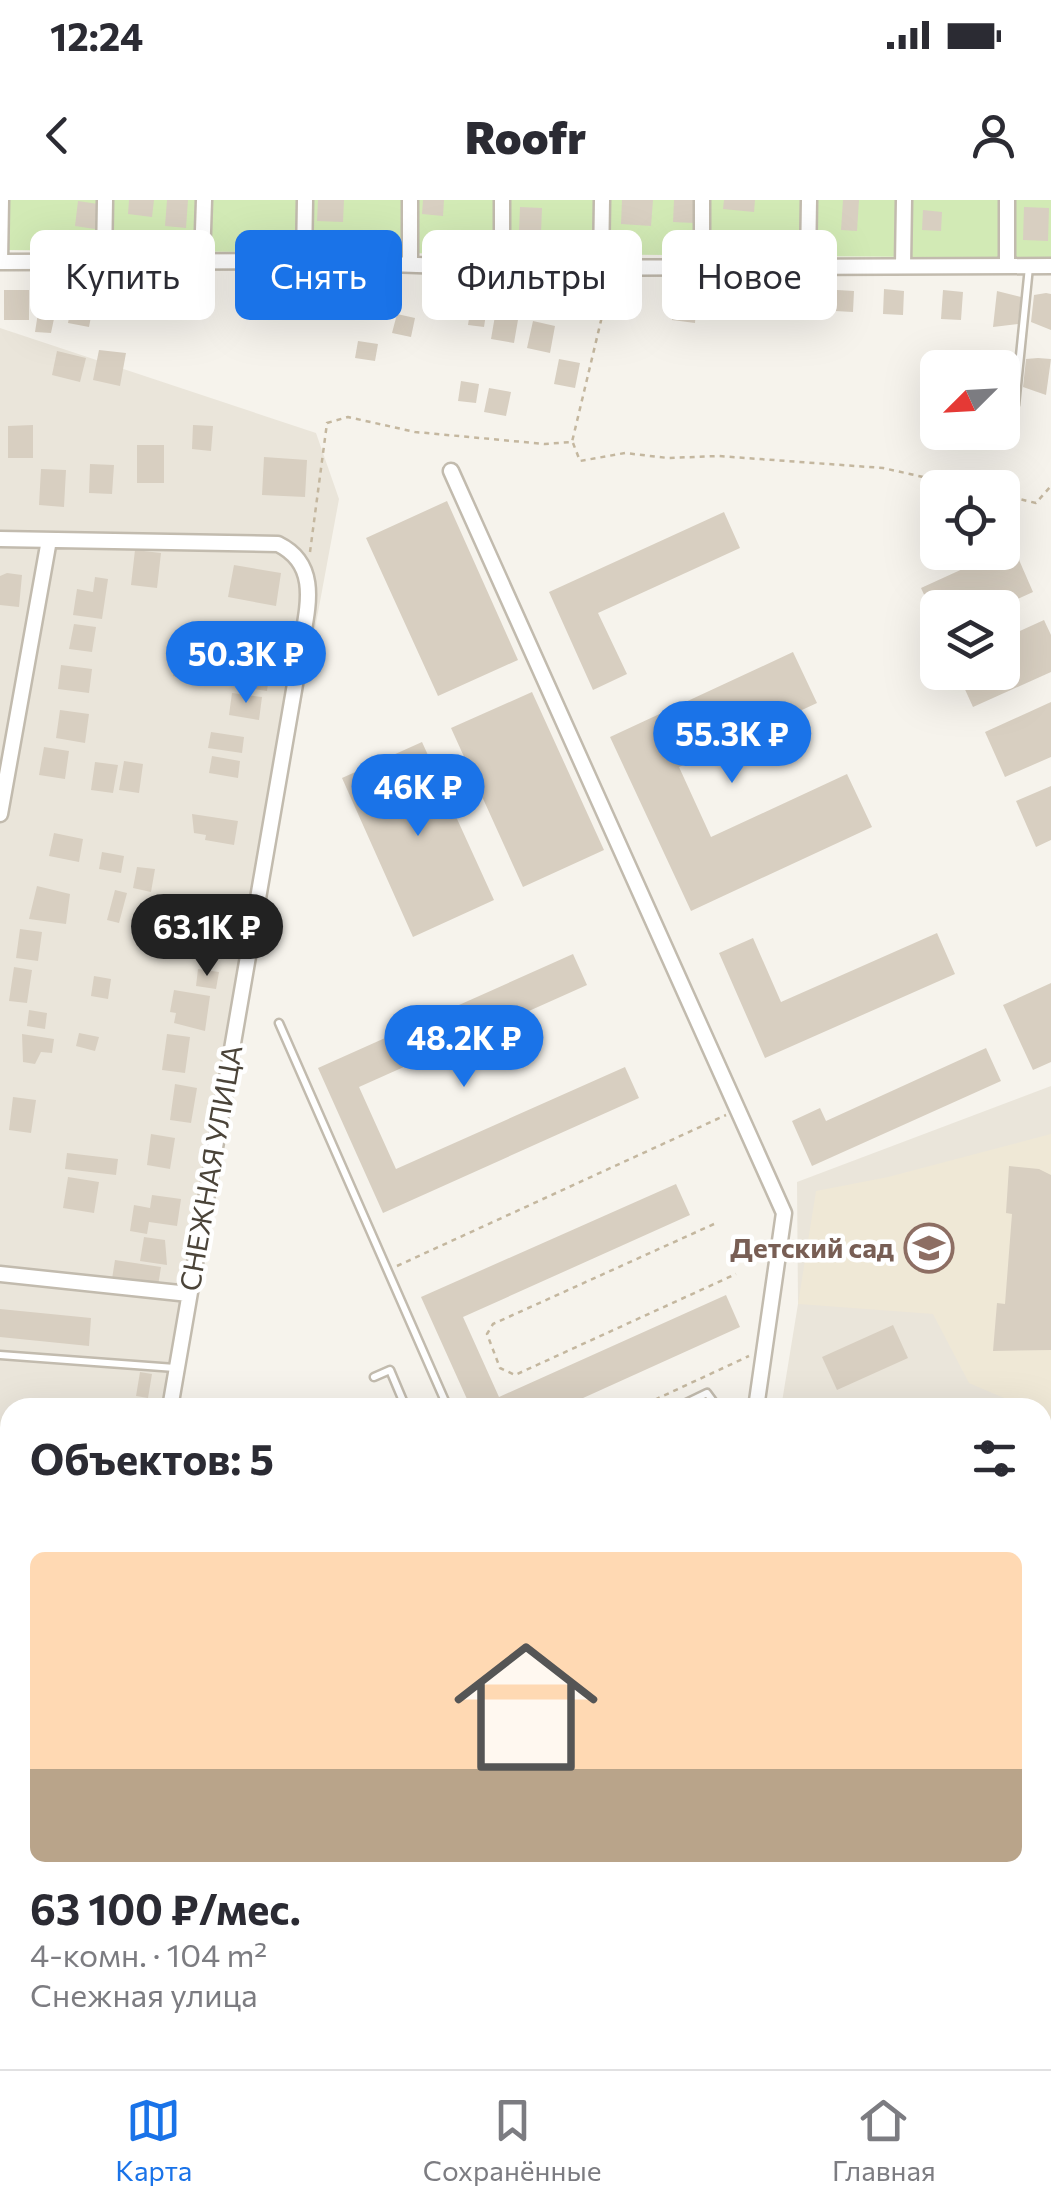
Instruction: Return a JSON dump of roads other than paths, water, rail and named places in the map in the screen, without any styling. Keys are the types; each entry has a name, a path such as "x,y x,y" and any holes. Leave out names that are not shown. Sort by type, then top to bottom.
{"street":[{"path":"1,200 0,262 30,262"},
{"path":"105,200 105,230"},
{"path":"203,230 204,200"},
{"path":"305,200 305,230"},
{"path":"410,200 410,264"},
{"path":"502,200 502,230"},
{"path":"602,200 602,230"},
{"path":"702,200 702,230"},
{"path":"809,230 810,200"},
{"path":"903,266 904,200"},
{"path":"1006,266 1007,200"},
{"path":"402,264 422,265"},
{"path":"837,266 1051,266"},
{"path":"451,471 784,1213 758,1398"},
{"path":"0,539 49,540 0,814"},
{"name":"СНЕЖНАЯ УЛИЦА","path":"49,540 278,544 296,553 308,573 299,660 172,1398"},
{"path":"0,1274 189,1294"}],"lane":[{"path":"1020,355 1029,266"},
{"path":"280,1023 444,1398"},
{"path":"0,1355 176,1368"},
{"path":"374,1376 390,1370 402,1398"}],"place":[{"name":"Детский сад","path":"929,1248"}]}
